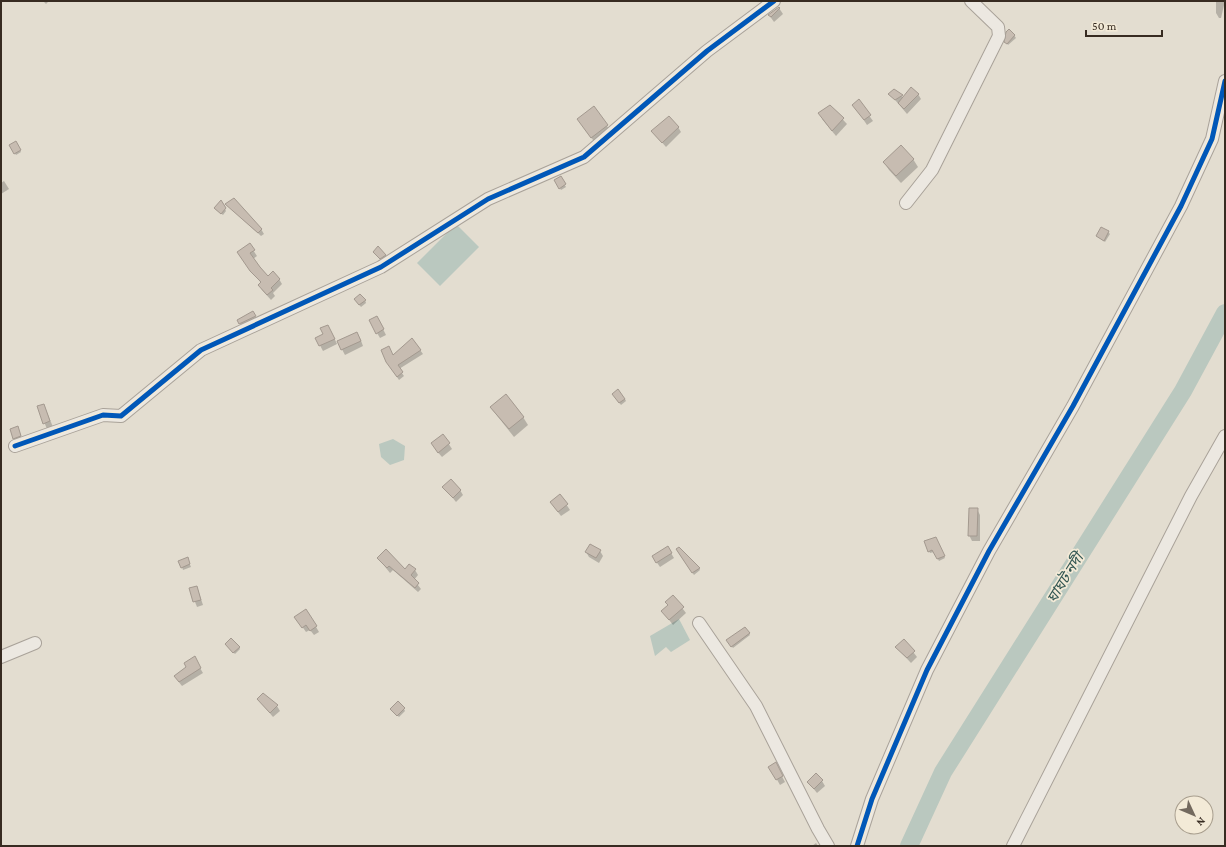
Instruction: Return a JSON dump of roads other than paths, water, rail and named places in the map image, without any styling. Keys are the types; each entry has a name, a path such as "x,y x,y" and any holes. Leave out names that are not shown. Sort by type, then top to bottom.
{"street":[{"path":"15,446 103,415 121,416 201,350 381,267 488,199 584,157 708,51 774,1"},
{"path":"906,203 932,170 999,36 998,27 971,1"},
{"path":"857,846 872,799 927,670 989,551 1073,406 1181,206 1212,139 1225,81"},
{"path":"1013,846 1191,496 1225,436"},
{"path":"699,623 756,706 828,846"},
{"path":"1,657 35,643"}],"waterway":[{"name":"ঘাঘট নদী","path":"909,846 943,772 1183,391 1225,313"}]}
